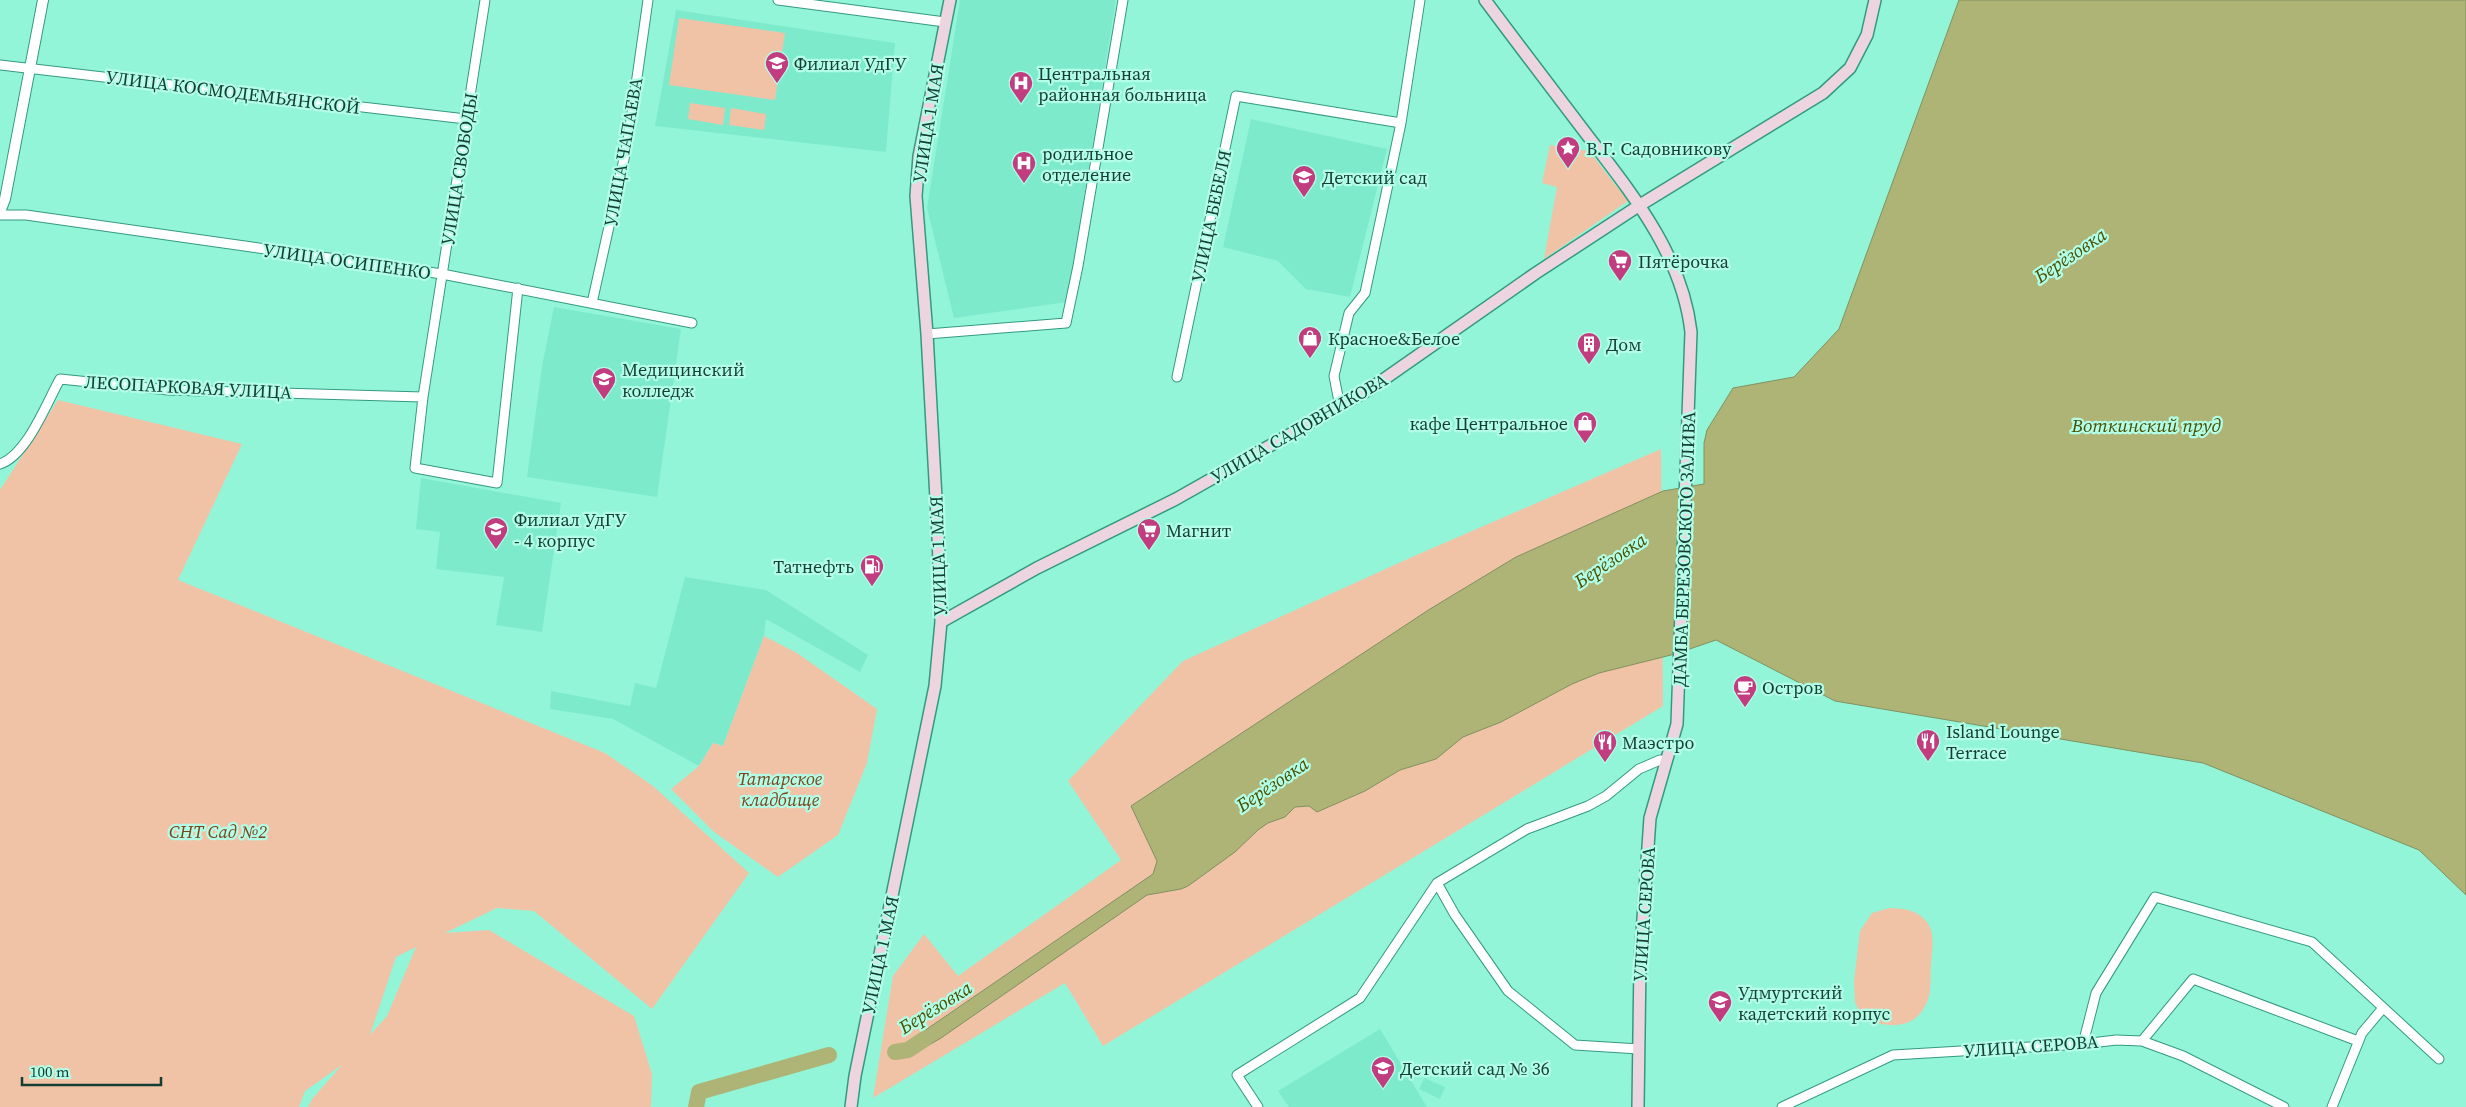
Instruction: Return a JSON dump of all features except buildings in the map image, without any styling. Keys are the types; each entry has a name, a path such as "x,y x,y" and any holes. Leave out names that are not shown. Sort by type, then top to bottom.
{"main road":[{"name":"УЛИЦА 1 МАЯ","path":"851,1107 857,1067 934,696 941,622 927,334 916,196 919,156 950,0"},
{"name":"ДАМБА БЕРЕЗОВСКОГО ЗАЛИВА","path":"1485,0 1649,218 1682,288 1689,313 1691,332 1690,373 1677,724"},
{"name":"УЛИЦА САДОВНИКОВА","path":"941,622 1045,564 1176,499 1340,407 1370,389 1536,273 1640,205 1823,93 1850,68 1868,35 1875,0"},
{"name":"УЛИЦА СЕРОВА","path":"1638,1107 1640,962 1650,818 1677,724"}],"street":[{"path":"0,214 5,199 31,68 42,0"},
{"name":"УЛИЦА СВОБОДЫ","path":"485,0 423,396 414,468 497,483 518,288"},
{"name":"УЛИЦА ЧАПАЕВА","path":"592,302 628,141 648,0"},
{"path":"778,0 945,22"},
{"path":"927,334 1066,323 1080,257 1123,0"},
{"path":"1340,407 1334,376 1349,313 1364,293 1401,123 1420,0"},
{"name":"УЛИЦА КОСМОДЕМЬЯНСКОЙ","path":"0,65 466,118"},
{"name":"УЛИЦА БЕБЕЛЯ","path":"1177,377 1236,96 1401,123"},
{"name":"УЛИЦА ОСИПЕНКО","path":"0,214 26,215 442,274 692,322"},
{"name":"ЛЕСОПАРКОВАЯ УЛИЦА","path":"0,464 10,461 20,452 60,380 168,390 423,396"},
{"path":"1258,1107 1237,1075 1360,998 1438,883 1527,829 1588,806 1606,796 1639,769 1660,760 1666,761"},
{"path":"1438,883 1454,915 1508,992 1575,1045 1638,1049"},
{"path":"2083,1044 2096,993 2155,897 2312,942 2438,1059"},
{"path":"2142,1041 2192,979 2358,1042"},
{"path":"2332,1107 2362,1033 2383,1008"},
{"name":"УЛИЦА СЕРОВА","path":"1782,1107 1893,1055 2083,1044 2116,1040 2142,1041 2183,1056 2284,1107"}],"shaded area":[{"name":"Центральная районная больница","path":"960,0 1116,0 1067,302 954,318 927,208"},
{"name":"Филиал УдГУ","path":"676,10 895,43 886,152 655,126"},
{"name":"Детский сад","path":"1251,119 1387,149 1350,297 1306,289 1278,261 1223,247"},
{"name":"Медицинский колледж","path":"554,307 681,329 657,497 527,477 542,366"},
{"name":"Филиал УдГУ - 4 корпус","path":"421,478 561,503 542,632 496,625 504,577 436,569 440,532 416,529"},
{"path":"685,577 766,590 868,655 860,672 766,619 764,636 723,746 713,743 699,766 613,719 550,709 551,691 630,706 635,683 656,688"},
{"path":"1380,1029 1427,1107 1289,1107 1278,1091"},
{"path":"1424,1078 1445,1087 1440,1099 1419,1089"}],"green space":[{"path":"679,18 785,33 775,100 669,85"},
{"path":"690,103 725,108 723,125 688,119"},
{"path":"731,108 766,114 764,130 729,125"},
{"path":"1550,145 1589,151 1628,201 1544,259 1557,187 1542,183"},
{"name":"СНТ Сад №2","path":"58,400 242,444 178,580 605,753 653,786 749,873 652,1009 534,911 497,908 445,933 489,930 634,1016 652,1074 651,1107 308,1107 312,1099 342,1065 305,1091 299,1107 0,1107 0,490","holes":["416,947 387,1016 370,1035 396,957"]},
{"path":"1661,449 1663,706 1103,1046 1065,983 873,1098 893,976 924,934 958,976 1121,860 1068,781 1183,661 1412,557"},
{"name":"Татарское кладбище","path":"764,636 797,653 877,709 867,763 838,835 778,877 714,832 671,789 699,766 713,743 723,746"},
{"path":"1890,908 1909,910 1921,916 1931,929 1932,935 1929,998 1922,1011 1915,1018 1899,1025 1881,1024 1862,1018 1855,1002 1854,981 1860,931 1872,913"}],"water":[{"name":"Воткинский пруд","path":"1959,0 2466,0 2466,895 2419,850 2203,763 1835,701 1716,640 1675,654 1599,673 1572,684 1501,722 1463,737 1436,759 1400,770 1365,791 1317,812 1309,806 1295,807 1285,817 1268,823 1258,830 1235,852 1188,886 1147,895 941,1038 912,1055 908,1050 908,1042 1153,874 1157,861 1131,806 1430,609 1516,557 1663,491 1704,484 1704,443 1707,430 1733,388 1794,377 1839,329"}],"waterway":[{"name":"Берёзовка","path":"895,1052 908,1050 926,1038"},
{"name":"Берёзовка","path":"696,1107 699,1092 829,1055"}],"place":[{"name":"Филиал УдГУ","path":"777,84"},
{"name":"Центральная районная больница","path":"1021,104"},
{"name":"В.Г. Садовникову","path":"1568,169"},
{"name":"родильное отделение","path":"1024,184"},
{"name":"Детский сад","path":"1304,198"},
{"name":"Пятёрочка","path":"1620,282"},
{"name":"Красное&Белое","path":"1310,359"},
{"name":"Дом","path":"1589,365"},
{"name":"Медицинский колледж","path":"604,400"},
{"name":"кафе Центральное","path":"1585,444"},
{"name":"Филиал УдГУ - 4 корпус","path":"496,550"},
{"name":"Магнит","path":"1149,551"},
{"name":"Татнефть","path":"872,587"},
{"name":"Остров","path":"1745,708"},
{"name":"Island Lounge Terrace","path":"1928,762"},
{"name":"Маэстро","path":"1605,763"},
{"name":"Удмуртский кадетский корпус","path":"1720,1023"},
{"name":"Детский сад № 36","path":"1383,1089"}]}
